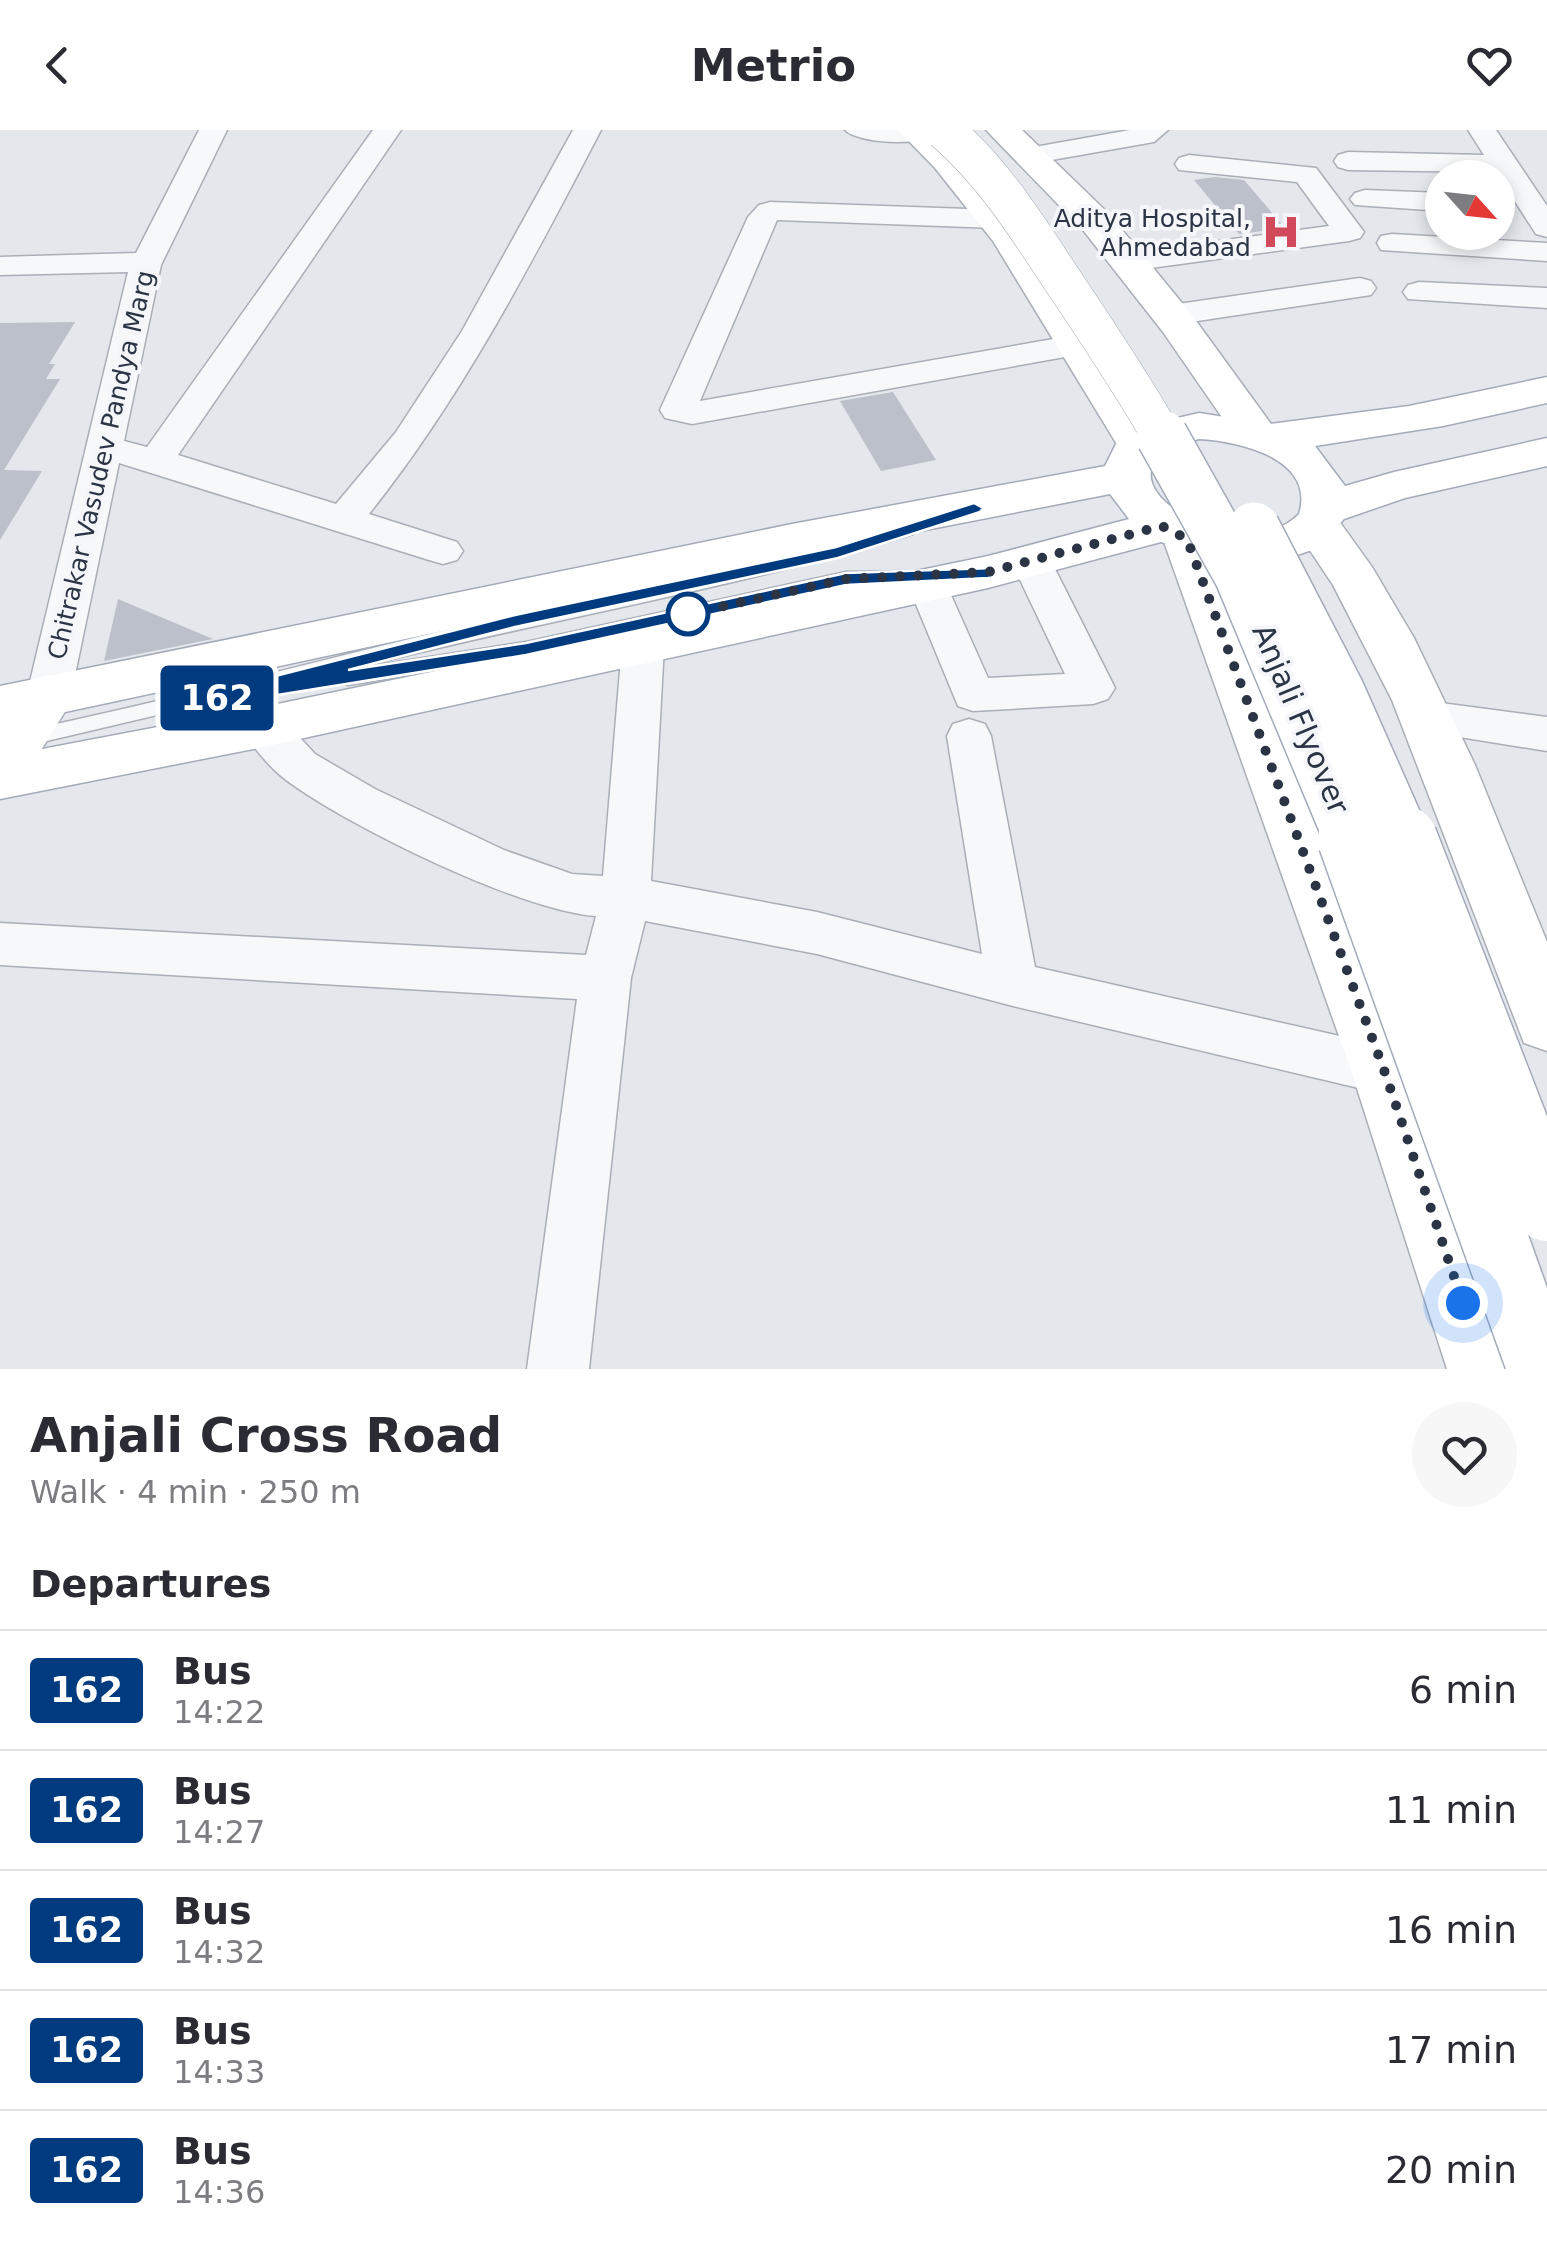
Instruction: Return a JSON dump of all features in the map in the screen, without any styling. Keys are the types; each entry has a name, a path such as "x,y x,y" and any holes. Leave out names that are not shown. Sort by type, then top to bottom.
{"main road":[{"name":"Anjali Flyover","path":"974,130 1040,196 1202,438 1275,564 1382,790 1547,1208"},
{"path":"926,131 996,220 1076,345 1133,461 1131,494 1143,511 1175,532 1217,547 1276,546 1300,538 1321,517 1394,486 1536,452"},
{"name":"Anjali Flyover","path":"926,131 976,157 1007,197 1138,394 1240,575 1338,804 1541,1369"},
{"path":"1016,143 1096,222 1262,436"},
{"path":"1262,436 1360,428 1469,410 1547,390"},
{"path":"12,738 792,540 974,508 1133,461 1151,438 1181,428 1218,426 1262,436 1294,452 1313,469 1324,488 1321,517 1426,718 1547,1023"},
{"path":"12,738 262,727 1175,532"},
{"path":"1175,532 1384,1070 1485,1369"}],"street":[{"name":"Chitrakar Vasudev Pandya Marg","path":"12,738 103,448 147,262 213,130"},
{"path":"156,460 386,130"},
{"path":"345,520 410,439 479,331 587,130"},
{"path":"859,130 926,131"},
{"path":"1016,143 1144,136 1154,130"},
{"path":"1482,130 1501,160"},
{"path":"1348,160 1425,162"},
{"path":"1129,262 1349,232 1306,174 1188,164"},
{"path":"1515,180 1539,216"},
{"path":"1365,199 1425,201"},
{"path":"1515,209 1539,216"},
{"path":"996,220 770,211 763,216 678,410 692,412 1076,345"},
{"path":"1392,243 1547,252"},
{"path":"1254,261 1286,298"},
{"path":"0,266 147,262"},
{"path":"1171,315 1360,288"},
{"path":"1418,292 1547,298"},
{"path":"103,448 156,460 443,551"},
{"path":"928,585 973,695 1093,688 1010,568"},
{"path":"558,1369 605,978 626,897 643,646"},
{"path":"1426,718 1547,734"},
{"path":"262,727 298,766 359,802 487,864 572,894 626,897 818,933 1013,984 1384,1070"},
{"path":"969,736 1013,984"},
{"path":"0,944 605,978"}],"lane":[{"path":"1469,410 1547,404"},
{"path":"216,698 515,621 838,552 974,508"},
{"path":"12,738 216,698 526,649 846,579 1010,568"}],"building":[{"path":"1194,180 1244,180 1285,228 1239,234"},
{"path":"75,322 49,364 55,364 46,379 60,379 4,470 42,471 0,540 0,323"},
{"path":"893,392 936,460 881,471 840,401"},
{"path":"118,599 213,639 104,661"}],"bus line":[{"name":"162","path":"974,508 838,552 515,621 216,698 526,649 846,579 988,572"}],"place":[{"name":"Aditya Hospital, Ahmedabad","path":"1281,232"}],"route":[{"path":"688,614 846,579 988,572 1162,526 1187,539 1384,1070 1463,1303"}]}
